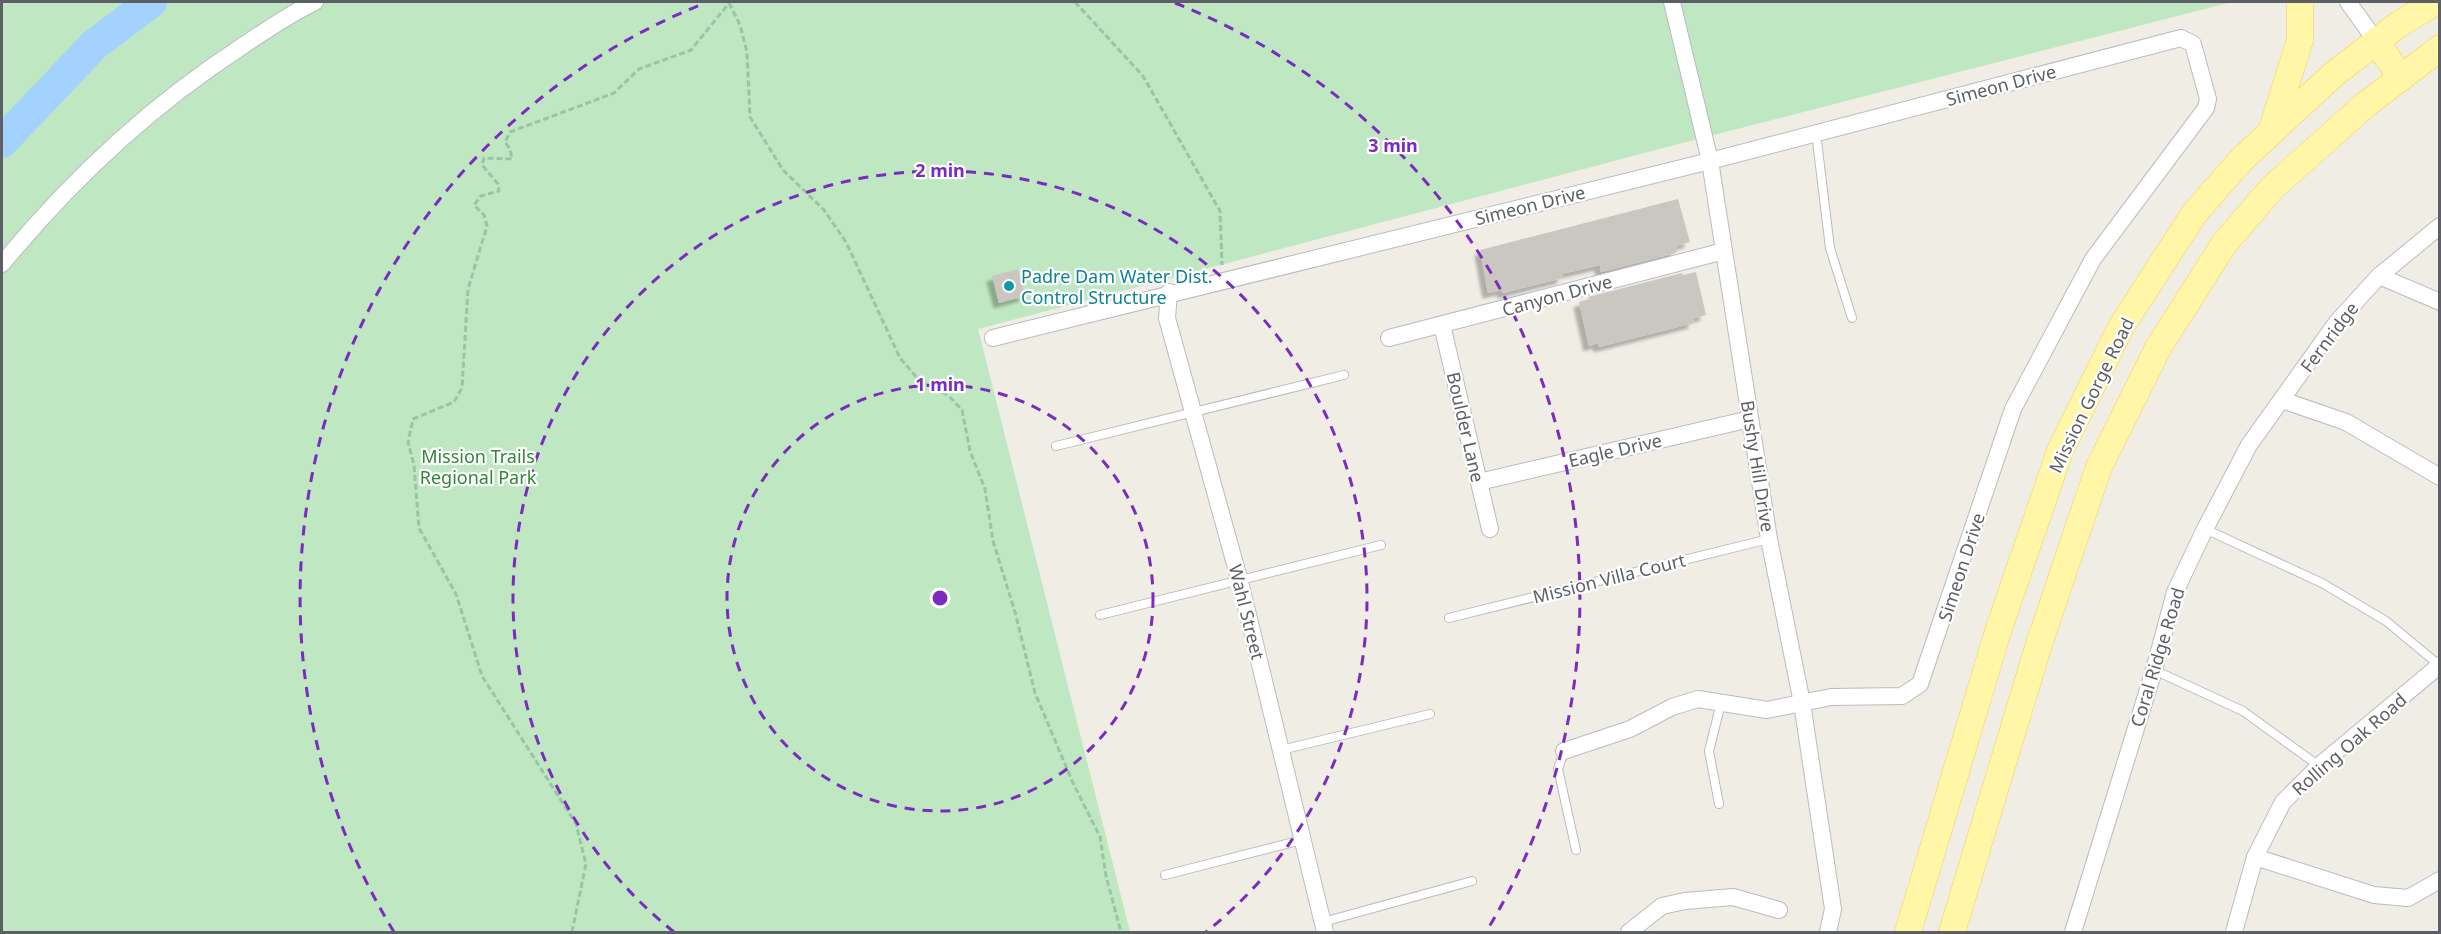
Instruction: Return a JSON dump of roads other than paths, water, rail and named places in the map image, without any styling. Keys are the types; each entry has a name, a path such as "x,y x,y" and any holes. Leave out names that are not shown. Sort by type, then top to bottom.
{"main road":[{"path":"2272,131 2300,40 2300,2"},
{"name":"Mission Gorge Road","path":"1908,933 1998,631 2060,451 2121,327 2194,214 2241,160 2334,74 2376,41 2436,2"},
{"path":"2376,41 2400,76"},
{"path":"1952,933 2039,644 2095,478 2158,348 2224,244 2272,188 2400,76 2439,48"}],"street":[{"path":"2,264 48,208 140,120 205,70 296,11 315,2"},
{"name":"Bushy Hill Drive","path":"1672,2 1710,161 1769,539 1802,702 1833,909 1828,933"},
{"path":"2348,2 2376,41"},
{"name":"Simeon Drive","path":"993,338 1169,292 1710,161 2181,38 2193,44 2208,99 2206,108 2093,259 2013,409 1920,684 1902,696 1831,697 1802,702"},
{"name":"Fernridge","path":"2282,400 2337,322 2379,276 2439,226"},
{"name":"Canyon Drive","path":"1389,338 1724,251"},
{"path":"2379,276 2439,302"},
{"name":"Wahl Street","path":"1169,292 1167,318 1240,582 1324,927"},
{"name":"Boulder Lane","path":"1442,325 1490,529"},
{"path":"2282,400 2346,422 2439,477"},
{"name":"Coral Ridge Road","path":"2073,933 2154,670 2175,592 2249,445 2282,400"},
{"name":"Eagle Drive","path":"1479,482 1750,419"},
{"name":"Rolling Oak Road","path":"2234,933 2255,857 2283,802 2319,766 2439,665"},
{"path":"1564,751 1630,729 1672,707 1698,699 1767,710 1802,702"},
{"path":"2255,857 2373,896 2408,898 2439,880"},
{"path":"1629,933 1662,906 1684,901 1732,897 1779,910"}],"lane":[{"path":"1816,134 1830,248 1852,318"},
{"path":"1056,446 1344,375"},
{"path":"2205,529 2322,583 2386,621 2439,665"},
{"name":"Mission Villa Court","path":"1449,618 1769,539"},
{"path":"1100,615 1240,582 1381,545"},
{"path":"2154,670 2243,711 2319,766"},
{"path":"1719,804 1709,751 1721,703"},
{"path":"1281,750 1430,714"},
{"path":"1564,751 1558,769 1576,850"},
{"path":"1165,875 1302,840"},
{"path":"1324,927 1472,881"}],"waterway":[{"path":"2,142 94,45 151,2"}],"place":[{"name":"Padre Dam Water Dist. Control Structure","path":"1009,286"}],"park label":[{"name":"Mission Trails Regional Park","path":"478,466"}]}
